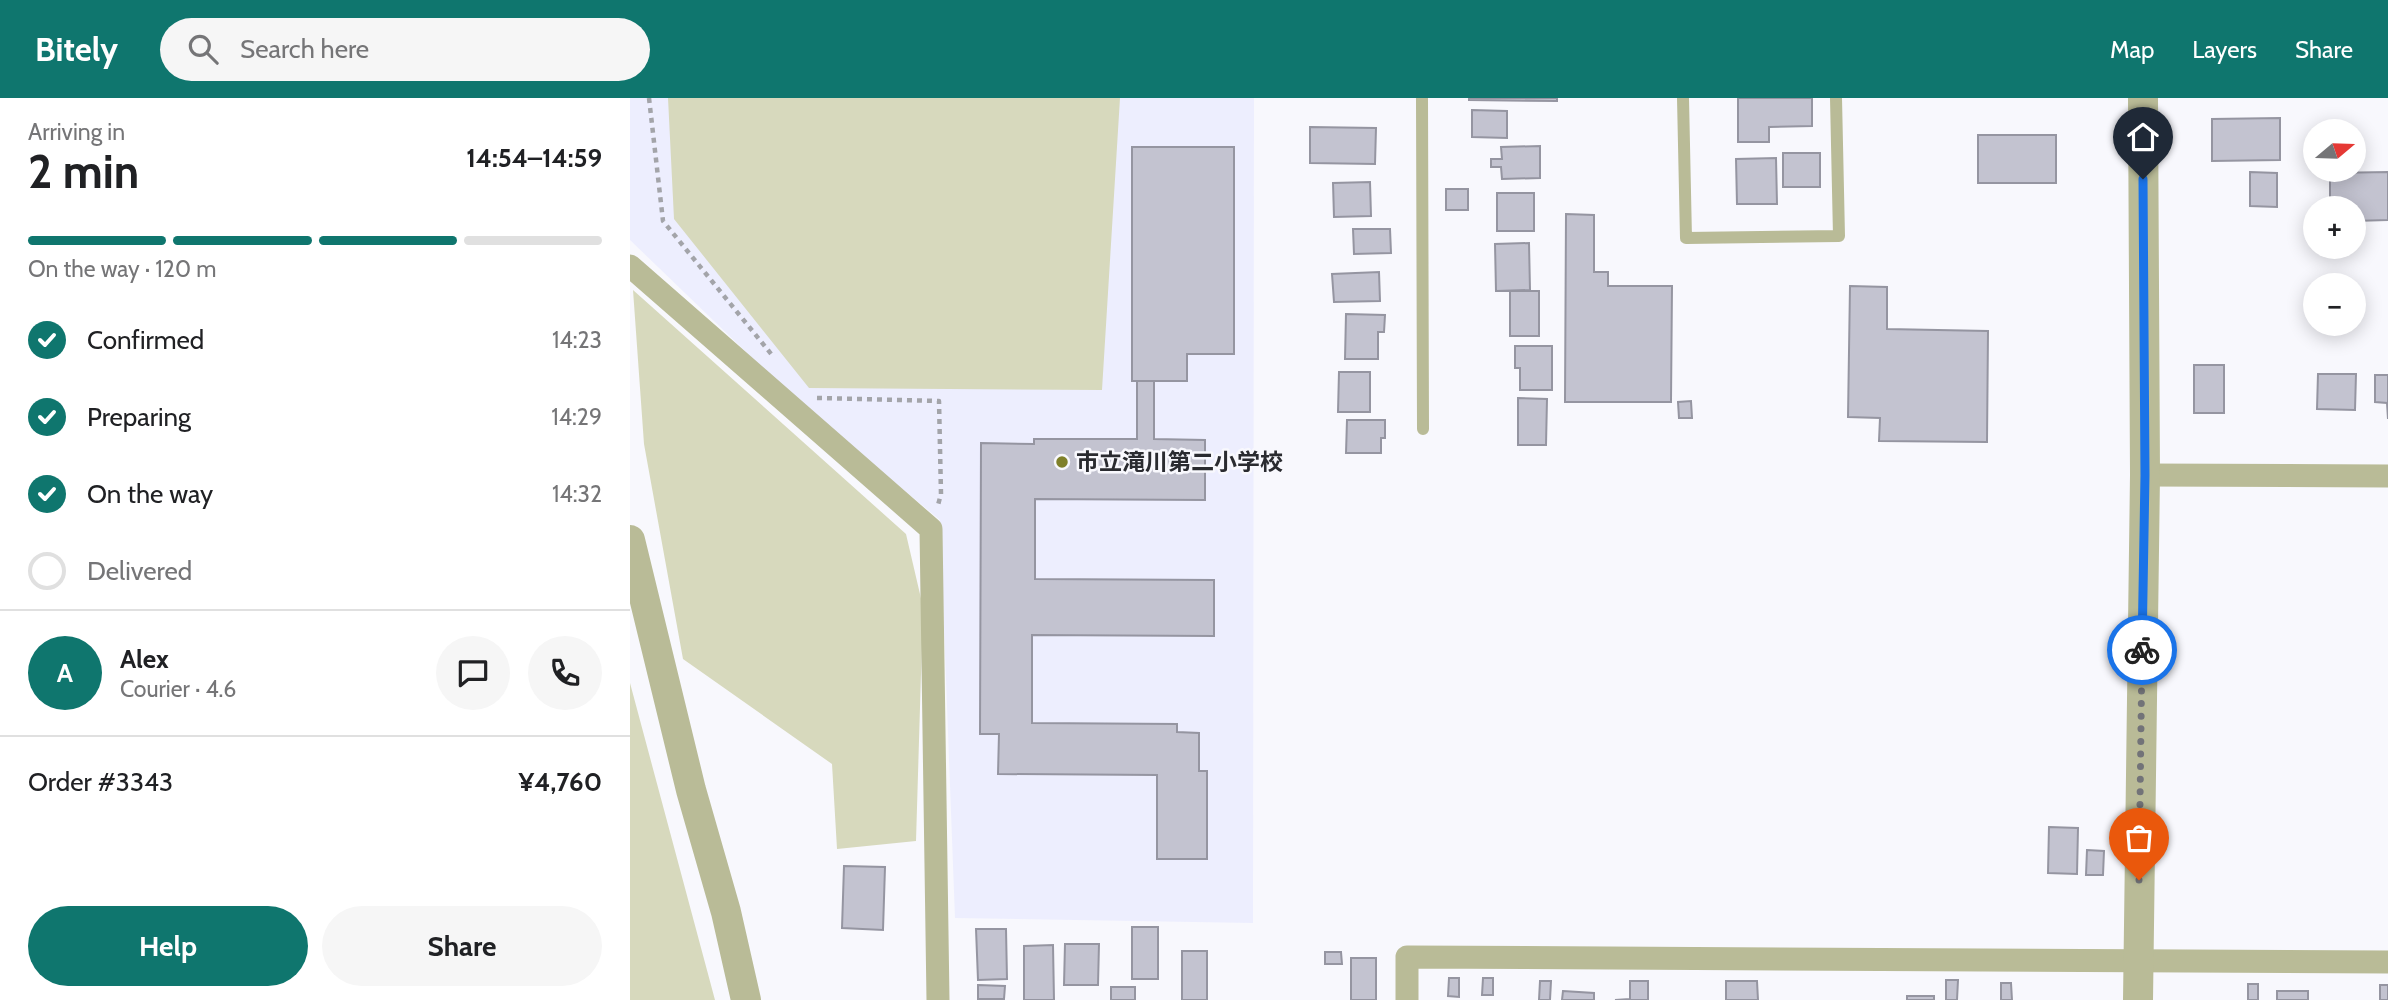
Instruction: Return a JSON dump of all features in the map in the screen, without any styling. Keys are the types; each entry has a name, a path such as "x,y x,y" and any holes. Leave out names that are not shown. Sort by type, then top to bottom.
{"street":[{"path":"2138,1000 2145,475 2143,98"},
{"path":"630,266 931,529 938,1000"},
{"path":"2145,475 2388,476"},
{"path":"630,540 691,790 726,912 746,1000"},
{"path":"1407,1000 1406,957 2388,962"}],"lane":[{"path":"1422,98 1423,429"},
{"path":"1683,98 1686,238 1839,236 1836,98"}],"path":[{"path":"649,98 663,221 773,356"},
{"path":"806,397 939,401 941,494 931,529"}],"shaded area":[{"name":"市立滝川第二小学校","path":"630,98 1254,98 1253,923 955,918 940,520 800,404 630,240"}],"green space":[{"path":"668,98 1120,98 1102,390 809,388 674,219"},
{"path":"633,290 906,534 923,607 916,841 837,849 832,764 683,659 644,444"},
{"path":"630,683 715,1000 630,1000"}],"building":[{"path":"1557,98 1557,101 1469,100"},
{"path":"1738,98 1812,98 1812,126 1769,127 1769,142 1738,142"},
{"path":"1472,110 1507,111 1507,138 1472,137"},
{"path":"2280,118 2280,160 2212,161 2212,119"},
{"path":"1310,127 1376,128 1375,164 1310,163"},
{"path":"1978,135 2056,135 2056,183 1978,183"},
{"path":"1540,146 1540,178 1502,179 1501,167 1491,167 1491,159 1502,159 1501,147"},
{"path":"1132,147 1234,147 1234,354 1187,354 1187,381 1132,381"},
{"path":"1783,153 1820,153 1820,187 1783,187"},
{"path":"1776,158 1777,204 1737,204 1736,159"},
{"path":"2250,172 2277,173 2277,207 2250,206"},
{"path":"2366,172 2388,172 2388,220 2366,221 2366,196 2330,196 2330,182 2366,182"},
{"path":"1370,182 1371,216 1334,217 1333,183"},
{"path":"1446,189 1468,189 1468,210 1446,210"},
{"path":"1497,193 1534,193 1534,231 1497,231"},
{"path":"1566,214 1594,215 1594,272 1608,272 1608,286 1672,286 1671,402 1565,402"},
{"path":"1353,229 1390,229 1391,253 1354,254"},
{"path":"1529,243 1530,290 1496,291 1495,244"},
{"path":"1379,272 1380,301 1334,302 1332,274"},
{"path":"1850,286 1887,287 1887,329 1988,331 1987,442 1879,441 1880,418 1848,417"},
{"path":"1510,291 1539,291 1539,336 1510,336"},
{"path":"1346,314 1385,315 1384,332 1378,332 1378,359 1345,359"},
{"path":"1515,346 1552,346 1552,390 1520,390 1520,368 1515,368"},
{"path":"2194,365 2224,365 2224,413 2194,413"},
{"path":"1339,372 1370,372 1370,412 1338,412"},
{"path":"2318,374 2356,374 2355,410 2317,409"},
{"path":"2375,375 2388,375 2388,419 2387,403 2375,402"},
{"path":"1137,381 1154,381 1154,439 1205,440 1205,500 1035,499 1035,579 1214,580 1214,636 1032,635 1032,723 1177,724 1177,732 1199,733 1199,771 1207,771 1207,859 1157,859 1157,775 998,774 999,734 980,734 981,443 1034,444 1034,439 1137,439"},
{"path":"1518,398 1547,399 1546,445 1518,445"},
{"path":"1691,401 1692,418 1679,418 1678,402"},
{"path":"1347,420 1385,420 1385,438 1381,438 1381,453 1346,453"},
{"path":"2049,827 2078,828 2077,874 2048,873"},
{"path":"2087,850 2104,851 2103,875 2086,875"},
{"path":"844,866 885,867 883,930 842,928"},
{"path":"1132,927 1158,927 1158,979 1132,979"},
{"path":"976,929 1006,929 1007,979 978,980"},
{"path":"1065,944 1099,944 1098,985 1064,985"},
{"path":"1053,945 1054,1000 1024,1000 1024,946"},
{"path":"1182,951 1207,951 1207,1000 1182,1000"},
{"path":"1325,952 1341,952 1342,964 1325,964"},
{"path":"1351,958 1376,958 1376,1000 1351,1000"},
{"path":"1449,978 1459,978 1459,997 1448,996"},
{"path":"1483,978 1493,978 1493,995 1482,995"},
{"path":"1946,980 1958,980 1957,1000 1946,1000"},
{"path":"1540,981 1551,981 1550,1000 1539,1000"},
{"path":"1630,981 1648,981 1648,1000 1615,1000 1630,999"},
{"path":"1726,981 1757,981 1758,1000 1726,1000"},
{"path":"2001,983 2011,983 2012,1000 2001,1000"},
{"path":"2248,984 2258,984 2258,1000 2248,1000"},
{"path":"978,985 1005,986 1004,999 978,999"},
{"path":"2380,985 2388,985 2388,1000 2380,1000"},
{"path":"1111,987 1135,987 1135,1000 1111,1000"},
{"path":"1563,991 1594,993 1594,1000 1562,1000"},
{"path":"2277,991 2308,991 2308,1000 2277,1000"},
{"path":"1907,996 1934,996 1934,1000 1907,1000"}],"way so far":[{"path":"2139,880 2142,650"}],"place":[{"name":"市立滝川第二小学校","path":"1062,462"}],"route":[{"path":"2142,650 2145,475 2143,179"}]}
